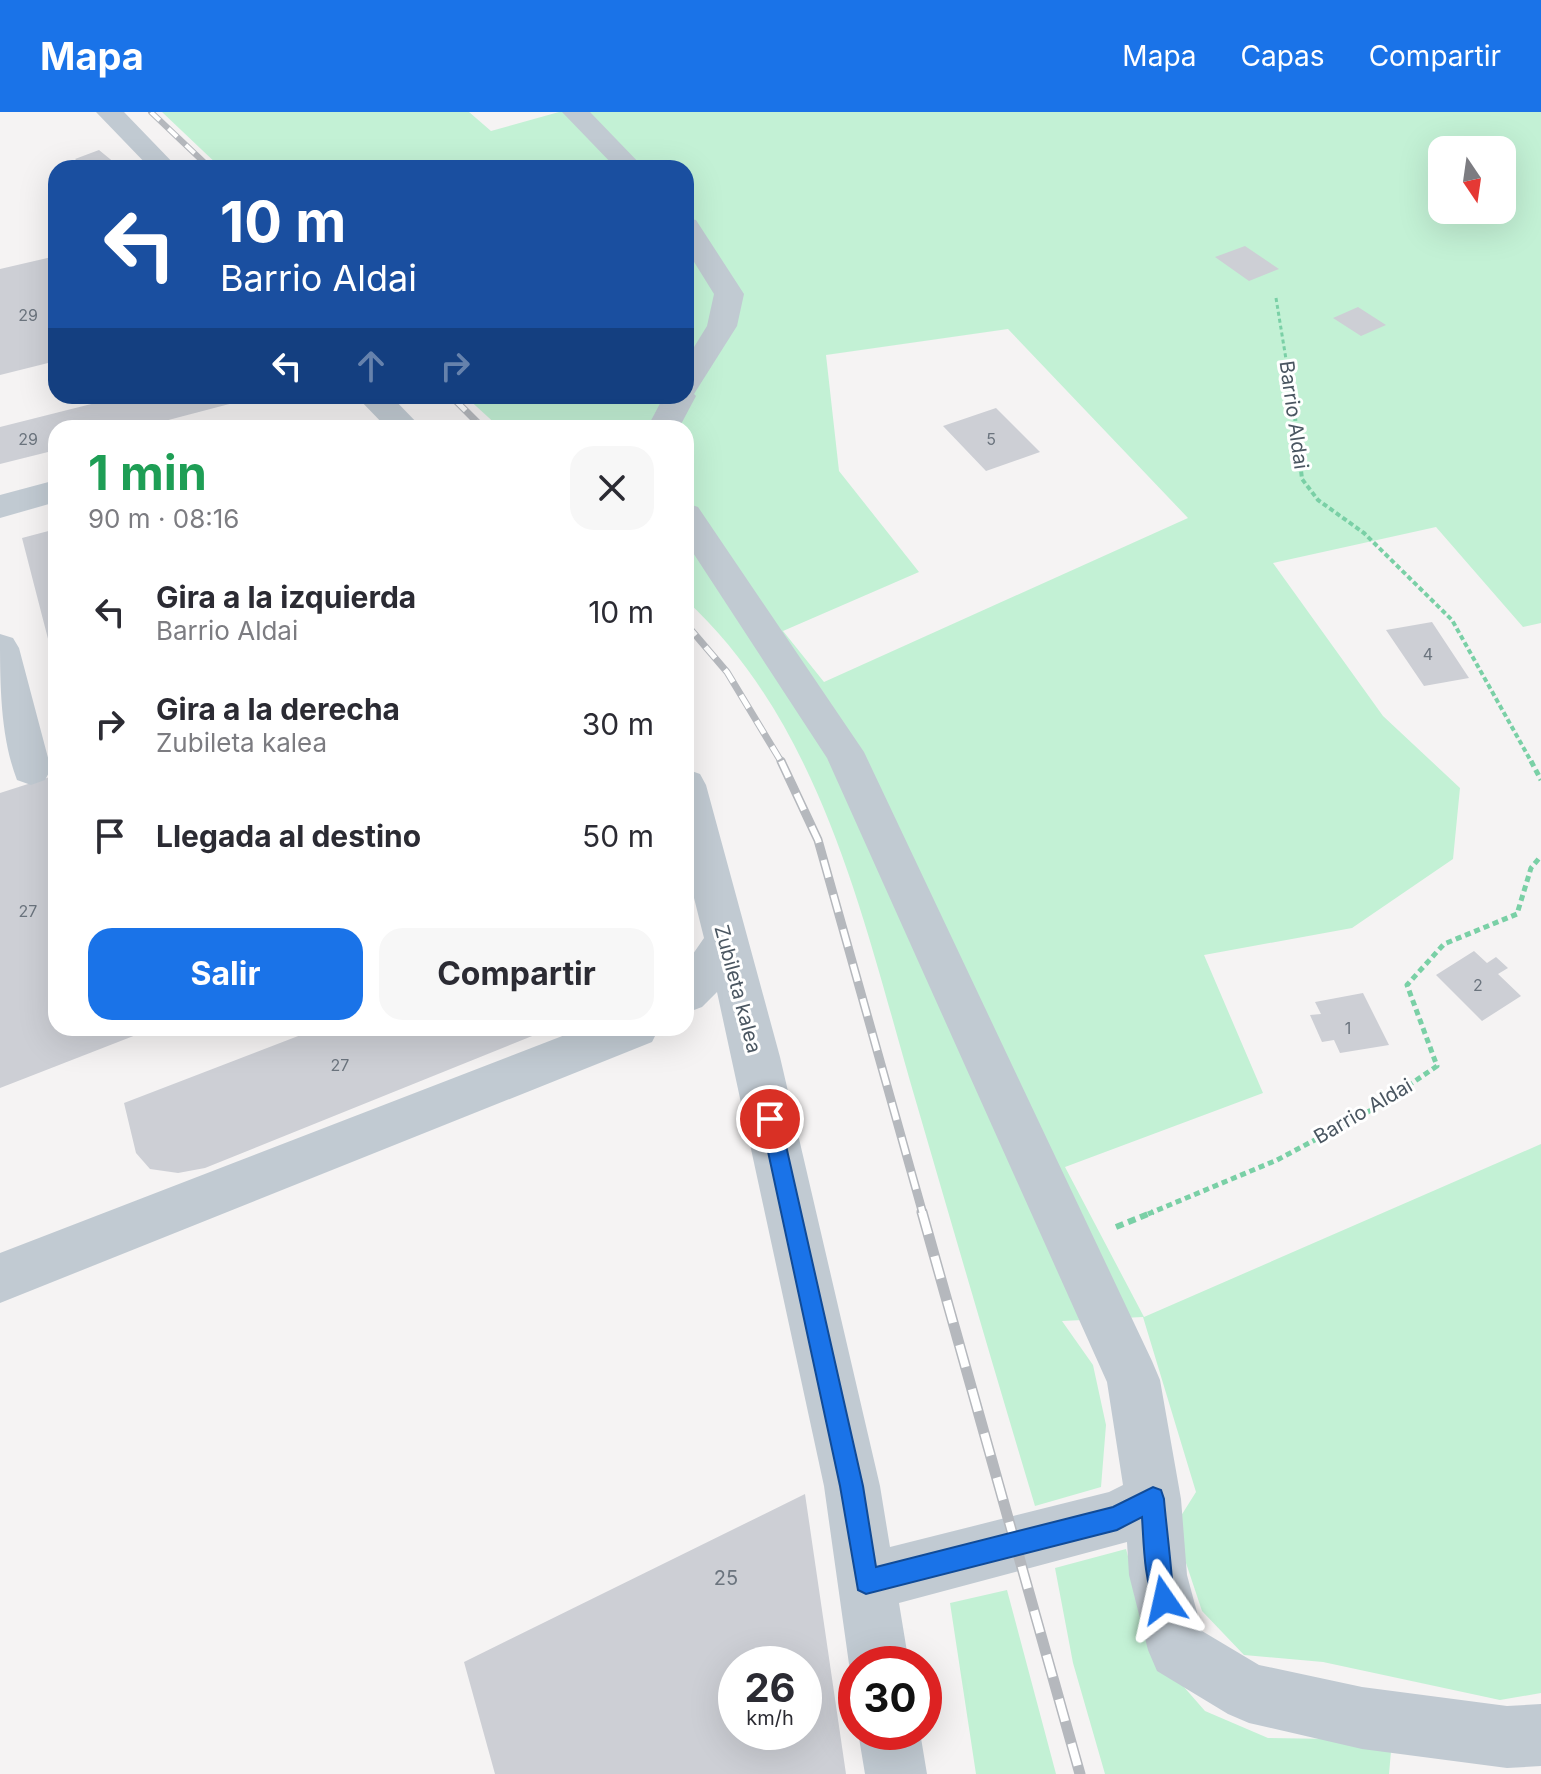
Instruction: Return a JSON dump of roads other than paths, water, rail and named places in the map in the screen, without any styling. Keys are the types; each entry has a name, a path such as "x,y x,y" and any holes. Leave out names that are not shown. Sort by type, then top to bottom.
{"street":[{"path":"109,112 157,160"},
{"path":"575,112 623,160"},
{"path":"694,239 729,294 722,326 694,373"},
{"path":"380,404 398,420"},
{"path":"0,507 48,493"},
{"path":"694,527 844,752 1133,1380 1153,1499 1158,1575 1178,1650 1249,1693 1362,1718 1507,1737 1541,1735"},
{"path":"0,648 31,769"},
{"name":"Zubileta kalea","path":"694,817 757,1057 842,1440 876,1646"},
{"path":"694,985 708,972 725,942"},
{"path":"0,1278 616,1036"},
{"path":"866,1582 1117,1518 1153,1499"},
{"path":"892,1750 896,1774"}],"railway":[{"path":"151,112 202,160"},
{"path":"459,404 475,420"},
{"path":"694,633 727,672 782,763"},
{"path":"782,763 818,840 923,1214"},
{"path":"922,1212 1080,1774"}]}
